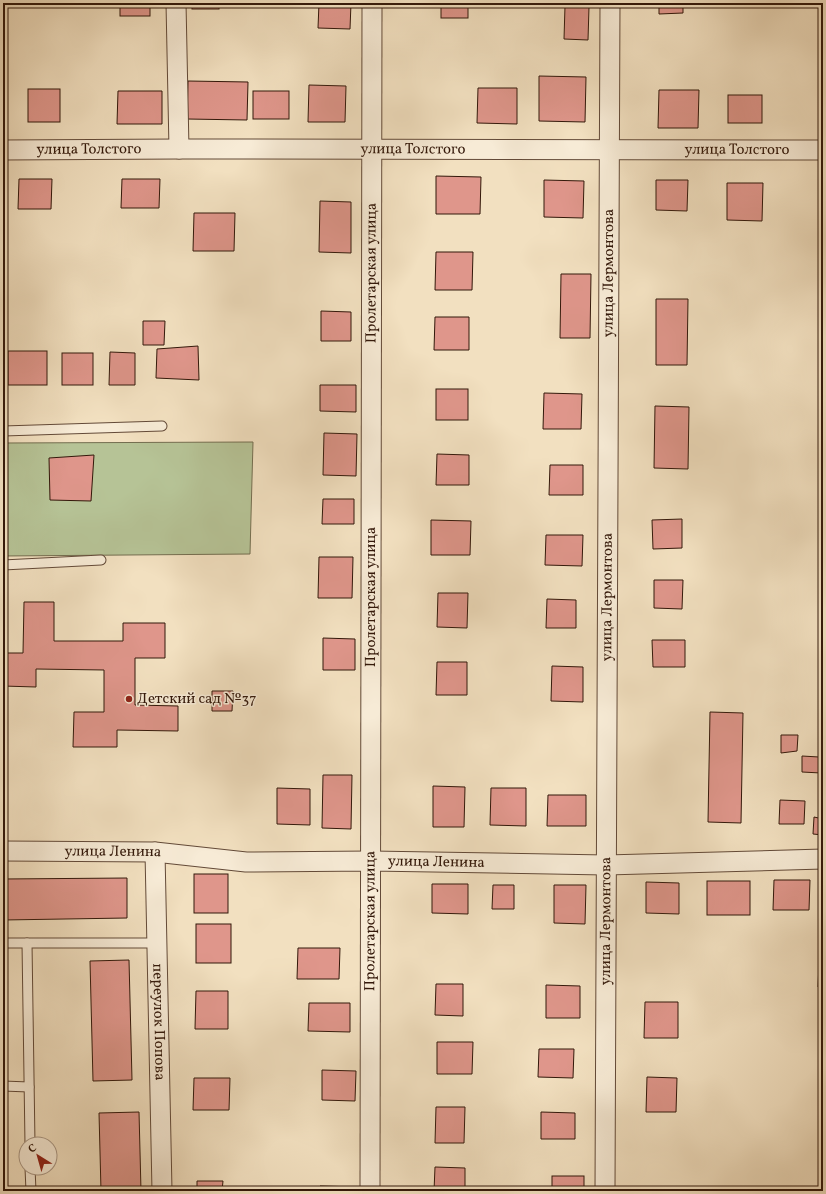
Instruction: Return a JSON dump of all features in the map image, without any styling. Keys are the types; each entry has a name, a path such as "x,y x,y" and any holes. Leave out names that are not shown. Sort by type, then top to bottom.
{"street":[{"path":"176,3 179,149"},
{"name":"Пролетарская улица","path":"370,1191 372,3"},
{"name":"улица Лермонтова","path":"605,1191 610,3"},
{"name":"улица Толстого","path":"3,150 823,150"},
{"name":"улица Ленина","path":"3,851 155,852 246,862 606,865 823,859"},
{"name":"переулок Попова","path":"155,852 162,1191"}],"lane":[{"path":"3,432 162,426"},
{"path":"3,565 101,560"},
{"path":"3,943 157,943"},
{"path":"27,944 30,1136"},
{"path":"3,1086 29,1087"},
{"path":"30,1176 31,1191"}],"green space":[{"path":"253,442 250,554 3,556 3,443"}],"building":[{"path":"120,3 150,3 150,16 120,16"},
{"path":"192,3 219,3 219,9 192,9"},
{"path":"319,3 351,3 350,29 318,28"},
{"path":"441,3 468,3 468,18 441,18"},
{"path":"659,3 683,3 683,13 659,14"},
{"path":"565,6 589,7 588,40 564,39"},
{"path":"539,76 586,77 585,122 539,121"},
{"path":"188,81 248,82 247,120 187,119"},
{"path":"309,85 346,86 345,122 308,122"},
{"path":"478,88 517,88 517,124 477,123"},
{"path":"28,89 60,89 60,122 28,122"},
{"path":"659,90 699,90 698,128 658,128"},
{"path":"118,91 162,91 162,124 117,124"},
{"path":"253,91 289,91 289,119 253,119"},
{"path":"728,95 762,95 762,123 728,123"},
{"path":"436,176 481,177 480,214 436,214"},
{"path":"19,179 52,179 51,209 18,209"},
{"path":"122,179 160,179 159,208 121,208"},
{"path":"544,180 584,181 583,218 544,217"},
{"path":"656,180 688,180 687,211 656,210"},
{"path":"727,183 763,183 762,221 727,220"},
{"path":"320,201 351,202 351,253 319,252"},
{"path":"194,213 235,213 234,251 193,251"},
{"path":"436,252 473,252 472,290 435,290"},
{"path":"561,274 591,274 590,338 560,338"},
{"path":"656,299 688,299 687,365 656,365"},
{"path":"321,311 351,312 351,341 321,341"},
{"path":"435,317 469,317 469,350 434,350"},
{"path":"143,321 165,321 164,345 143,345"},
{"path":"198,346 199,380 156,378 157,349"},
{"path":"8,351 47,351 47,385 8,385"},
{"path":"110,352 135,353 135,385 109,385"},
{"path":"62,353 93,353 93,385 62,385"},
{"path":"320,385 356,385 356,412 320,411"},
{"path":"436,389 468,389 468,420 436,420"},
{"path":"544,393 582,394 581,429 543,429"},
{"path":"655,406 689,407 688,469 654,468"},
{"path":"324,433 357,434 356,476 323,475"},
{"path":"437,454 469,455 469,485 436,485"},
{"path":"94,455 91,501 50,500 49,458"},
{"path":"550,465 583,465 583,495 549,495"},
{"path":"323,499 354,499 354,524 322,524"},
{"path":"682,519 682,548 653,549 652,520"},
{"path":"431,520 471,521 470,555 431,555"},
{"path":"546,535 583,535 582,566 545,565"},
{"path":"319,557 353,557 352,598 318,598"},
{"path":"654,580 683,580 682,609 654,608"},
{"path":"438,593 468,593 467,628 437,627"},
{"path":"547,599 576,600 576,628 546,628"},
{"path":"24,602 54,602 54,641 123,641 123,623 165,623 165,658 135,658 135,705 178,706 178,731 117,730 117,747 73,747 74,712 104,712 104,670 36,669 36,687 3,686 3,653 23,653"},
{"path":"323,638 355,639 355,670 323,670"},
{"path":"652,640 685,640 685,667 653,667"},
{"path":"437,662 467,662 467,695 436,695"},
{"path":"552,666 583,667 583,702 551,701"},
{"path":"212,691 233,691 232,711 212,711"},
{"path":"710,712 743,713 741,823 708,822"},
{"path":"781,735 798,735 797,751 781,753"},
{"path":"802,756 819,757 821,773 802,772"},
{"path":"323,775 352,775 351,829 322,828"},
{"path":"433,786 465,787 464,827 433,827"},
{"path":"277,788 310,789 310,825 277,824"},
{"path":"491,788 526,788 526,826 490,825"},
{"path":"548,795 586,795 586,826 547,826"},
{"path":"780,800 805,801 804,824 779,824"},
{"path":"814,817 823,819 823,835 813,834"},
{"path":"194,874 228,874 228,913 194,913"},
{"path":"127,878 127,918 3,920 3,879"},
{"path":"774,880 810,880 809,910 773,910"},
{"path":"707,881 750,881 750,915 707,915"},
{"path":"646,882 679,883 679,914 646,913"},
{"path":"432,884 468,884 468,914 432,913"},
{"path":"493,885 514,885 514,909 492,909"},
{"path":"554,885 586,885 585,924 554,923"},
{"path":"822,888 823,987 818,987"},
{"path":"196,924 231,924 231,963 196,963"},
{"path":"298,948 340,948 339,979 297,979"},
{"path":"129,960 132,1080 93,1081 90,961"},
{"path":"436,984 463,984 463,1016 435,1015"},
{"path":"546,985 580,986 580,1018 546,1018"},
{"path":"196,991 228,991 228,1029 195,1029"},
{"path":"645,1002 678,1002 678,1038 644,1038"},
{"path":"309,1003 350,1003 350,1032 308,1031"},
{"path":"437,1042 473,1042 472,1074 437,1074"},
{"path":"539,1049 574,1049 573,1078 538,1077"},
{"path":"322,1070 356,1071 355,1101 322,1100"},
{"path":"647,1077 677,1078 676,1112 646,1112"},
{"path":"194,1078 230,1078 229,1110 193,1110"},
{"path":"436,1107 465,1107 464,1143 435,1143"},
{"path":"139,1112 141,1191 101,1191 99,1113"},
{"path":"541,1112 575,1113 575,1139 541,1139"},
{"path":"3,1113 5,1113 7,1191 3,1191"},
{"path":"435,1167 465,1168 465,1191 434,1191"},
{"path":"552,1176 584,1176 584,1191 552,1191"},
{"path":"197,1181 223,1181 222,1191 197,1191"},
{"path":"320,1186 358,1187 358,1191 320,1191"}],"place":[{"name":"Детский сад №37","path":"129,699"}]}
